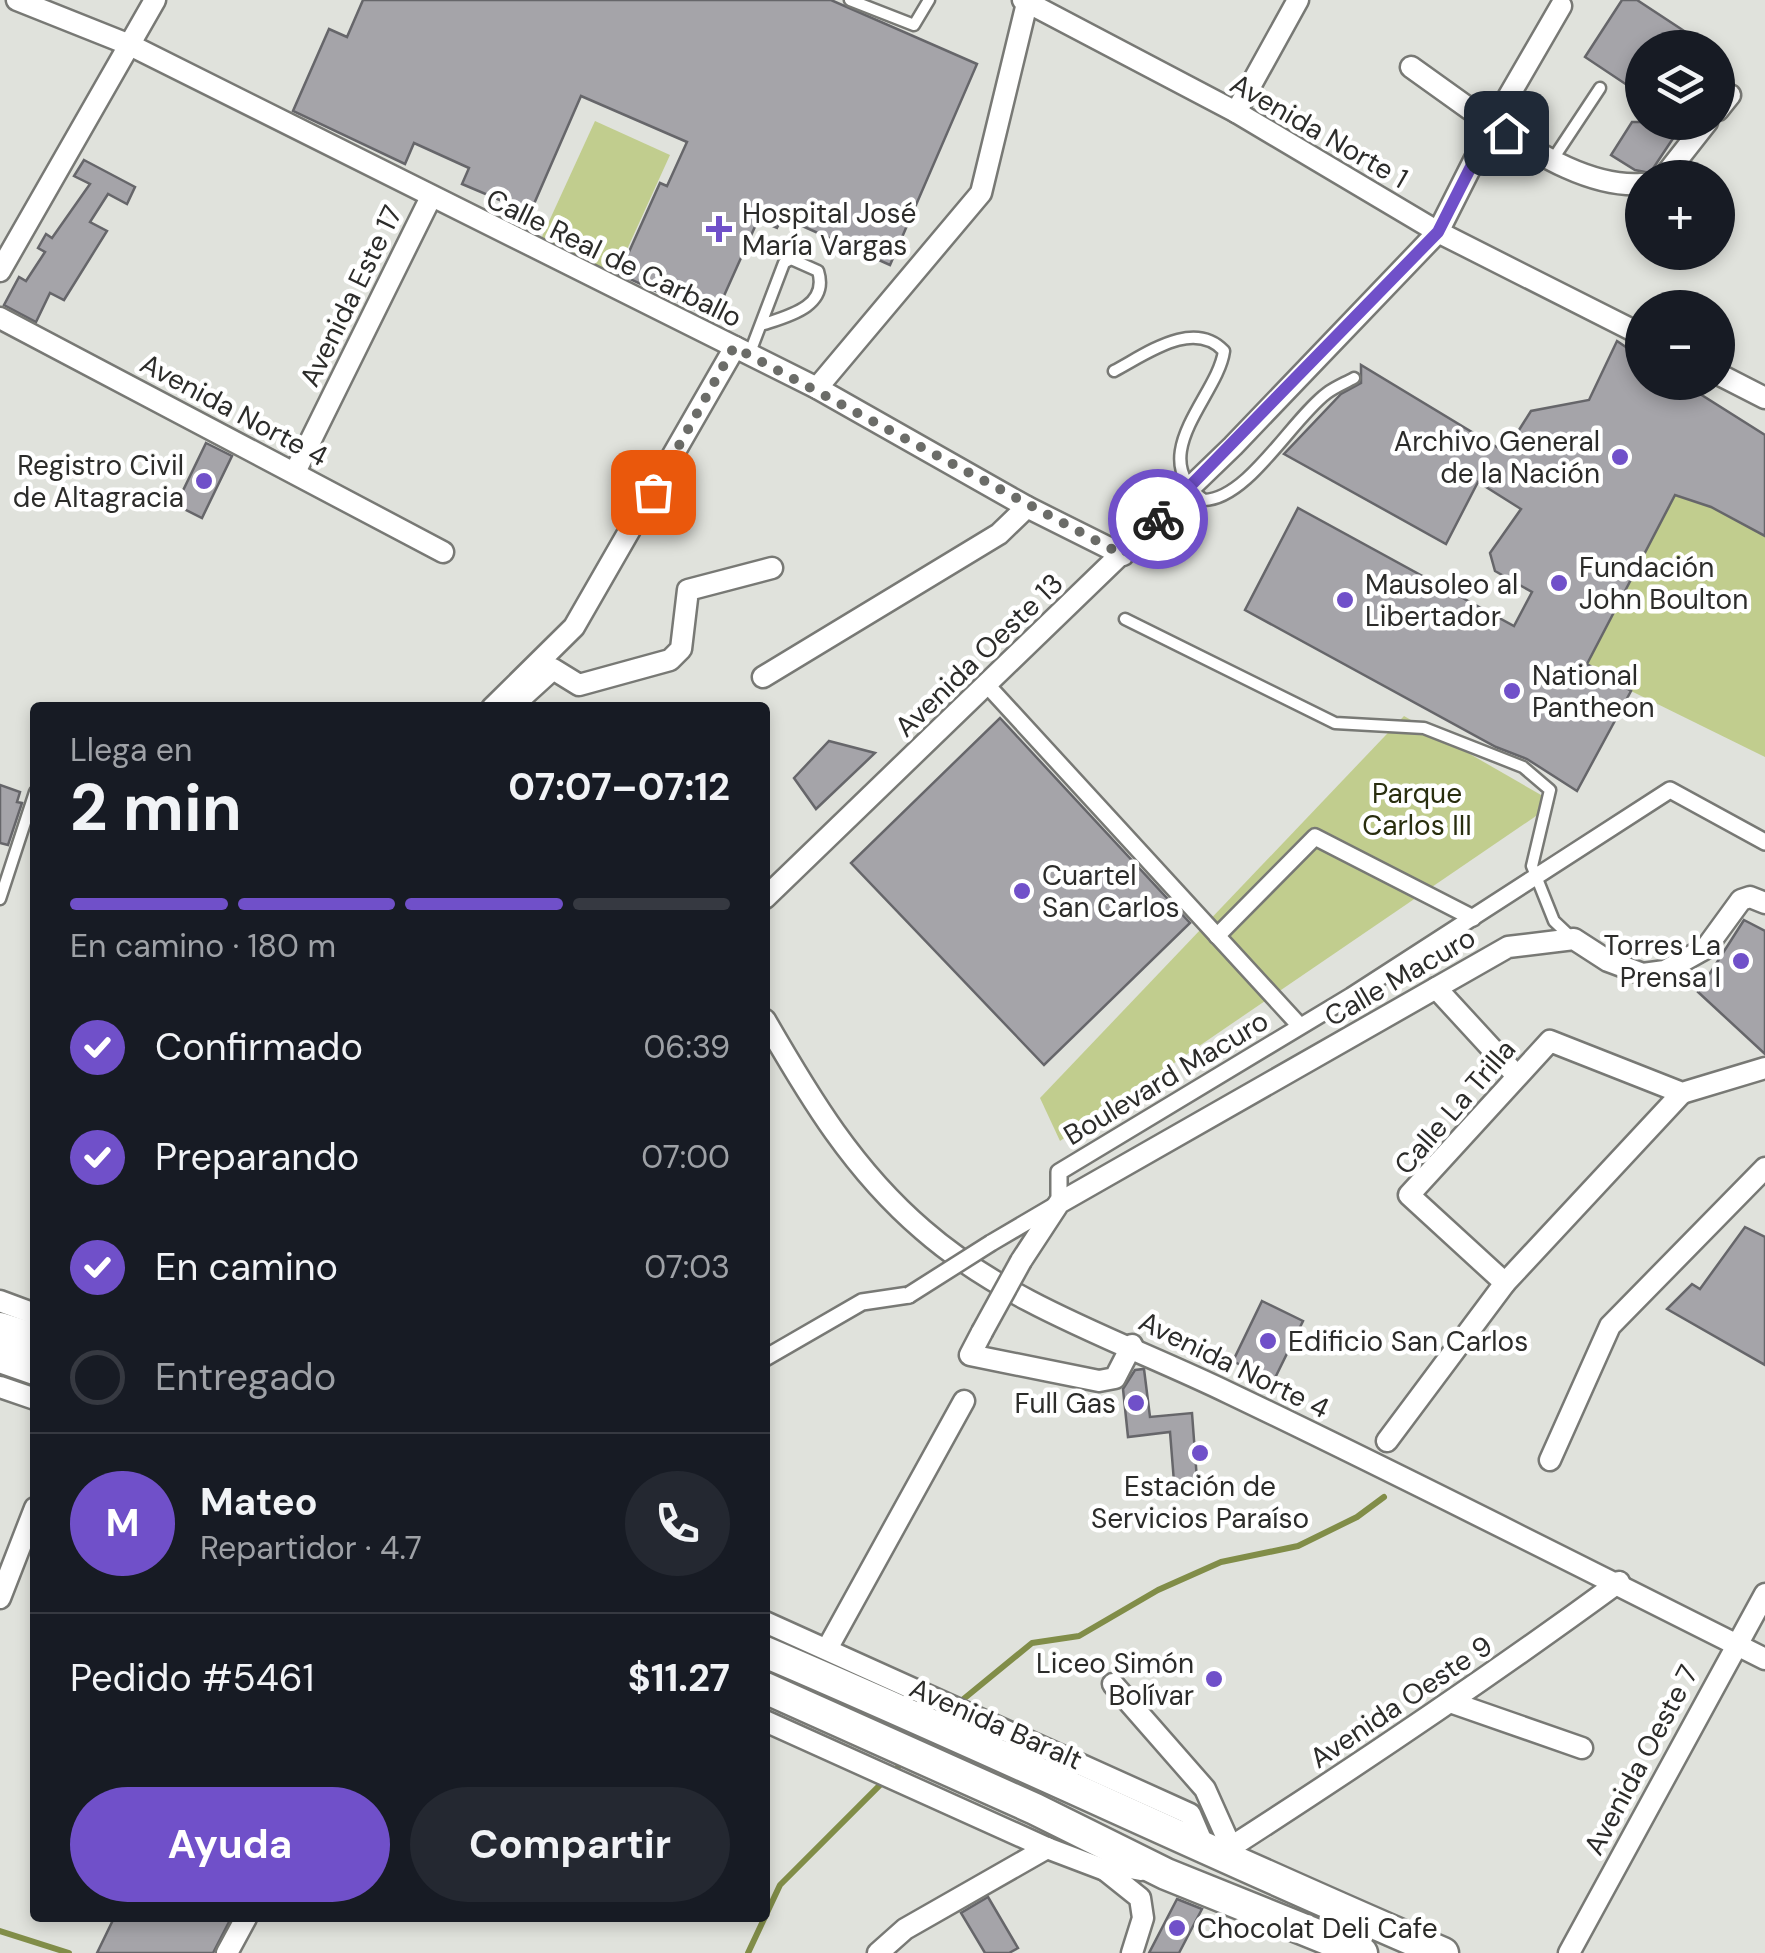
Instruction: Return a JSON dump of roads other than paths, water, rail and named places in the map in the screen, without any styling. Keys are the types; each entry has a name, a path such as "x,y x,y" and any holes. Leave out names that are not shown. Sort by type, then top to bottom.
{"main road":[{"path":"0,1328 30,1338"},
{"path":"0,1357 30,1367"},
{"name":"Avenida Baralt","path":"770,1653 849,1674 1078,1774 1218,1848 1444,1953"},
{"path":"770,1690 1035,1809 1166,1874 1362,1953"}],"street":[{"name":"Calle Real de Carballo","path":"17,0 130,45 430,198 818,388 1027,507 1123,555"},
{"path":"0,271 156,0"},
{"path":"1236,112 1298,0"},
{"path":"818,388 982,194 1025,1"},
{"name":"Avenida Norte 1","path":"1025,1 1236,112 1438,232 1625,326"},
{"name":"Avenida Oeste 13","path":"770,893 1123,555 1438,232 1492,125 1561,6"},
{"path":"1410,67 1492,125 1553,159 1612,183 1625,183"},
{"path":"1677,160 1693,140"},
{"name":"Avenida Este 17","path":"296,472 430,198"},
{"name":"Avenida Norte 4","path":"0,318 443,552"},
{"path":"502,702 574,627 742,351"},
{"path":"1735,383 1765,398"},
{"path":"763,677 999,534 1027,507"},
{"path":"515,702 553,669 579,685 670,660 681,649 688,590 772,568"},
{"path":"986,685 1300,1026"},
{"name":"Boulevard Macuro","path":"1059,1203 1059,1172 1537,878 1670,790 1764,841"},
{"path":"1217,936 1315,837 1473,918"},
{"path":"1574,940 1608,962 1643,974 1665,971 1706,948 1742,900 1750,897 1765,903"},
{"name":"Calle Macuro","path":"1059,1203 1508,947 1574,940"},
{"path":"1436,988 1517,1076"},
{"name":"Avenida Norte 4","path":"770,1028 840,1144 923,1231 989,1280 1293,1424 1498,1528 1619,1582 1765,1659"},
{"name":"Calle La Trilla","path":"1505,1283 1409,1195 1517,1076 1550,1041 1682,1093"},
{"path":"1386,1441 1505,1283 1682,1093 1765,1068"},
{"path":"1550,1460 1610,1326 1765,1168"},
{"path":"770,1355 862,1302 909,1295 1059,1203"},
{"path":"1059,1203 1021,1261 970,1355 1099,1381 1114,1378 1132,1346"},
{"path":"0,1301 30,1312"},
{"path":"0,1387 30,1397"},
{"path":"826,1649 964,1401"},
{"path":"0,1598 30,1521"},
{"name":"Avenida Oeste 9","path":"1218,1848 1453,1703 1619,1582"},
{"name":"Avenida Oeste 7","path":"1569,1953 1765,1594"},
{"name":"Avenida Baralt","path":"770,1624 826,1649 849,1674"},
{"path":"1113,1684 1206,1789 1218,1848"},
{"path":"1453,1703 1582,1748"},
{"path":"770,1723 1047,1848 1105,1870 1140,1898 1143,1918 1132,1953"},
{"path":"878,1953 905,1929 1047,1848"},
{"path":"1105,1870 1119,1866 1166,1874"},
{"path":"227,1953 244,1922"}],"lane":[{"path":"850,0 914,25 929,0"},
{"path":"1553,159 1600,88"},
{"path":"742,351 764,324 784,264 792,260 818,270 821,278 814,301 802,311 764,324"},
{"path":"1114,371 1182,337 1216,344 1224,352 1183,435 1182,458 1191,487 1201,498 1218,499 1255,469 1327,394 1354,378"},
{"path":"1125,619 1335,723 1391,730 1424,728 1524,767 1550,790 1532,866 1554,921 1574,940"},
{"path":"0,899 30,807"}],"waterway":[{"path":"955,1706 1032,1643 1079,1636 1158,1590 1221,1562 1298,1546 1357,1517 1384,1497"},
{"path":"770,1906 780,1885 906,1759"},
{"path":"748,1953 763,1922"},
{"path":"0,1931 69,1953"}],"place":[{"name":"Hospital José María Vargas","path":"719,229"},
{"name":"Archivo General de la Nación","path":"1620,457"},
{"name":"Registro Civil de Altagracia","path":"204,481"},
{"name":"Fundación John Boulton","path":"1559,583"},
{"name":"Mausoleo al Libertador","path":"1345,600"},
{"name":"National Pantheon","path":"1512,691"},
{"name":"Cuartel San Carlos","path":"1022,891"},
{"name":"Torres La Prensa I","path":"1741,961"},
{"name":"Edificio San Carlos","path":"1268,1341"},
{"name":"Full Gas","path":"1136,1403"},
{"name":"Estación de Servicios Paraíso","path":"1200,1453"},
{"name":"Liceo Simón Bolívar","path":"1214,1679"},
{"name":"Chocolat Deli Cafe","path":"1177,1928"}],"park label":[{"name":"Parque Carlos III","path":"1417,809"}]}
